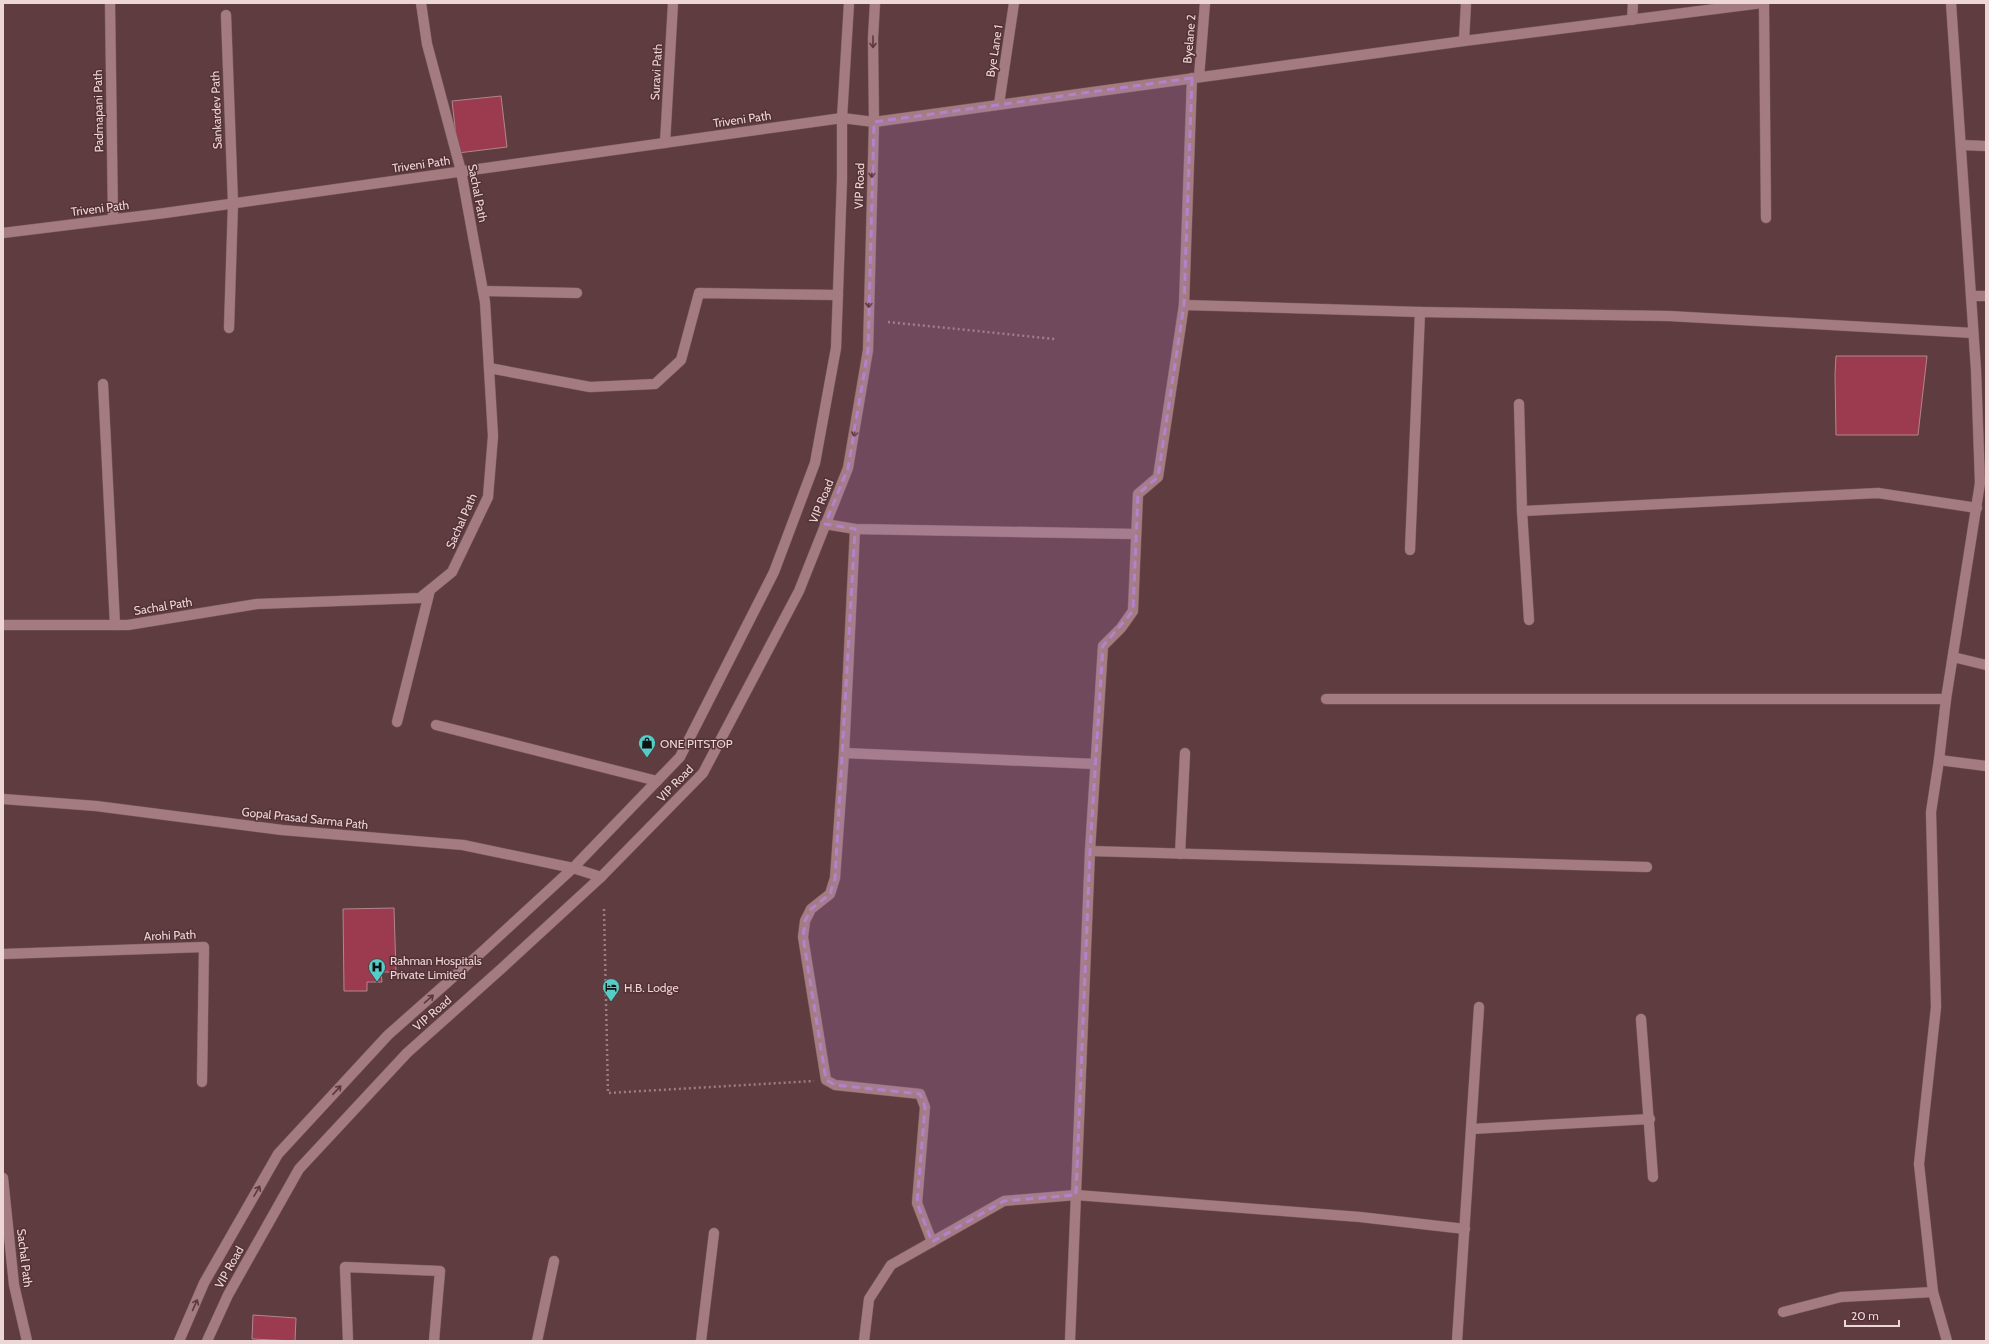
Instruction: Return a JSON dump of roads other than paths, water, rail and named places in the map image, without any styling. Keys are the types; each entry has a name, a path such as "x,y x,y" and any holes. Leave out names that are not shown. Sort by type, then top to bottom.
{"street":[{"name":"Padmapani Path","path":"110,3 113,219"},
{"name":"Sachal Path","path":"3,625 128,625 257,604 420,598 452,572 488,497 493,436 490,368 483,291 461,171 427,44 421,3"},
{"name":"Suravi Path","path":"665,143 673,3"},
{"name":"VIP Road","path":"178,1341 204,1284 278,1154 388,1035 484,950 572,868 680,757 774,572 815,463 836,348 842,179 842,118 849,3"},
{"name":"VIP Road","path":"207,1341 228,1295 299,1170 407,1053 501,970 601,878 703,773 799,591 848,468 868,350 874,122 873,38 875,3"},
{"name":"Bye Lane 1","path":"999,104 1014,3"},
{"name":"Byelane 2","path":"1070,1341 1090,851 1103,646 1121,628 1133,611 1135,534 1138,494 1158,477 1184,305 1195,78 1205,3"},
{"path":"1464,41 1466,3"},
{"path":"1632,20 1633,3"},
{"name":"Triveni Path","path":"3,233 233,203 842,118 874,122 1464,41 1763,3"},
{"path":"1763,3 1766,218"},
{"path":"1947,1341 1933,1292 1919,1164 1936,1007 1931,812 1946,699 1983,483 1951,3"},
{"name":"Sankardev Path","path":"226,15 233,203 229,328"},
{"path":"1961,145 1986,146"},
{"path":"483,291 577,293"},
{"path":"490,368 590,387 655,384 681,360 699,293 838,295"},
{"path":"1971,296 1986,296"},
{"path":"1184,305 1420,312 1669,316 1973,333"},
{"path":"1410,550 1420,312"},
{"path":"103,384 115,625"},
{"path":"1519,404 1522,511 1529,620"},
{"path":"1522,511 1878,493 1978,508"},
{"path":"825,524 855,529 1135,534"},
{"path":"855,529 844,753 835,878 830,894 811,909 805,922 803,937 826,1080 835,1085 920,1094 925,1107 917,1203 932,1242"},
{"path":"397,722 430,590"},
{"path":"1954,657 1986,665"},
{"path":"1326,699 1946,699"},
{"path":"436,725 657,781"},
{"path":"844,753 1095,764"},
{"path":"1180,854 1185,753"},
{"path":"1939,760 1986,766"},
{"name":"Gopal Prasad Sarma Path","path":"3,799 96,806 282,830 463,845 572,868 601,878"},
{"path":"1090,851 1647,867"},
{"name":"Arohi Path","path":"3,954 204,947 202,1082"},
{"path":"1457,1341 1479,1007"},
{"path":"1641,1019 1650,1119 1653,1177"},
{"path":"1472,1129 1650,1119"},
{"name":"Sachal Path","path":"3,1178 14,1285 27,1341"},
{"path":"864,1341 869,1299 891,1265 1004,1201 1076,1195 1360,1216 1465,1229"},
{"path":"701,1341 714,1233"},
{"path":"536,1341 554,1261"},
{"path":"348,1341 345,1268 440,1270 434,1341"},
{"path":"1782,1312 1841,1297 1933,1292"}],"place":[{"name":"ONE PITSTOP","path":"647,758"},
{"name":"Rahman Hospitals Private Limited","path":"377,982"},
{"name":"H.B. Lodge","path":"611,1002"}]}
